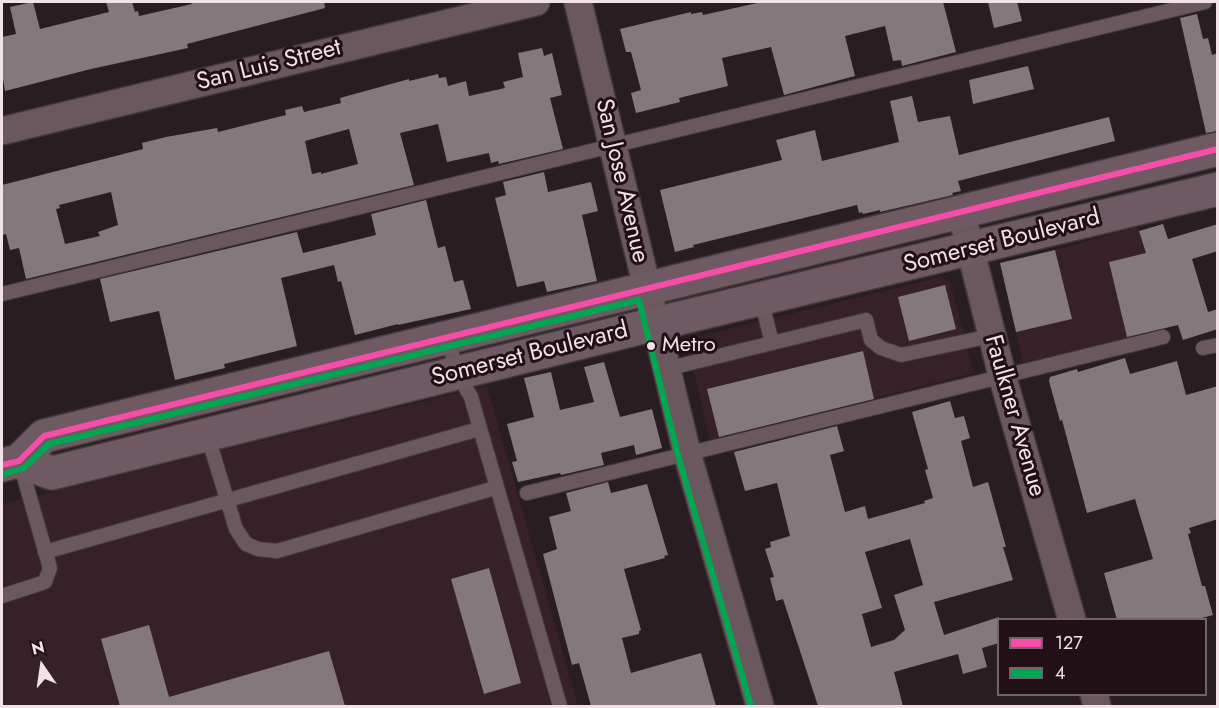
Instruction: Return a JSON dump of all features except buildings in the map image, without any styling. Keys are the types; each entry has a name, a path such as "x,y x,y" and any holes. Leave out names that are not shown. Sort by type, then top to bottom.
{"main road":[{"name":"Somerset Boulevard","path":"10,463 44,436 1218,149"},
{"name":"Somerset Boulevard","path":"10,463 52,473 655,324 1218,189"}],"street":[{"name":"San Luis Street","path":"2,131 536,2"},
{"name":"San Jose Avenue","path":"578,2 687,453 760,706"},
{"name":"Faulkner Avenue","path":"962,212 991,336 1071,618"}],"lane":[{"path":"2,294 1205,2"},
{"path":"761,299 772,344"},
{"path":"666,369 866,320 871,340 881,348 902,355 991,336"},
{"path":"527,494 1163,337"},
{"path":"448,338 457,373 471,397 495,488 560,706"},
{"path":"1203,348 1218,345"},
{"path":"45,552 479,429"},
{"path":"207,434 236,530 246,544 258,549 277,551 495,488"},
{"path":"2,596 45,582 50,568 10,463"}],"shaded area":[{"path":"1138,227 1168,328 1023,363 1002,272 999,270 1005,260 1055,250"},
{"path":"941,277 950,282 974,373 710,440 687,344 692,338"},
{"path":"487,386 578,706 2,706 2,504"}],"transit line":[{"name":"127","path":"2,465 19,461 44,436 1218,149"},
{"name":"4","path":"4,474 24,468 49,444 639,300 678,455 751,706"}],"place":[{"name":"Metro","path":"651,346"}]}
